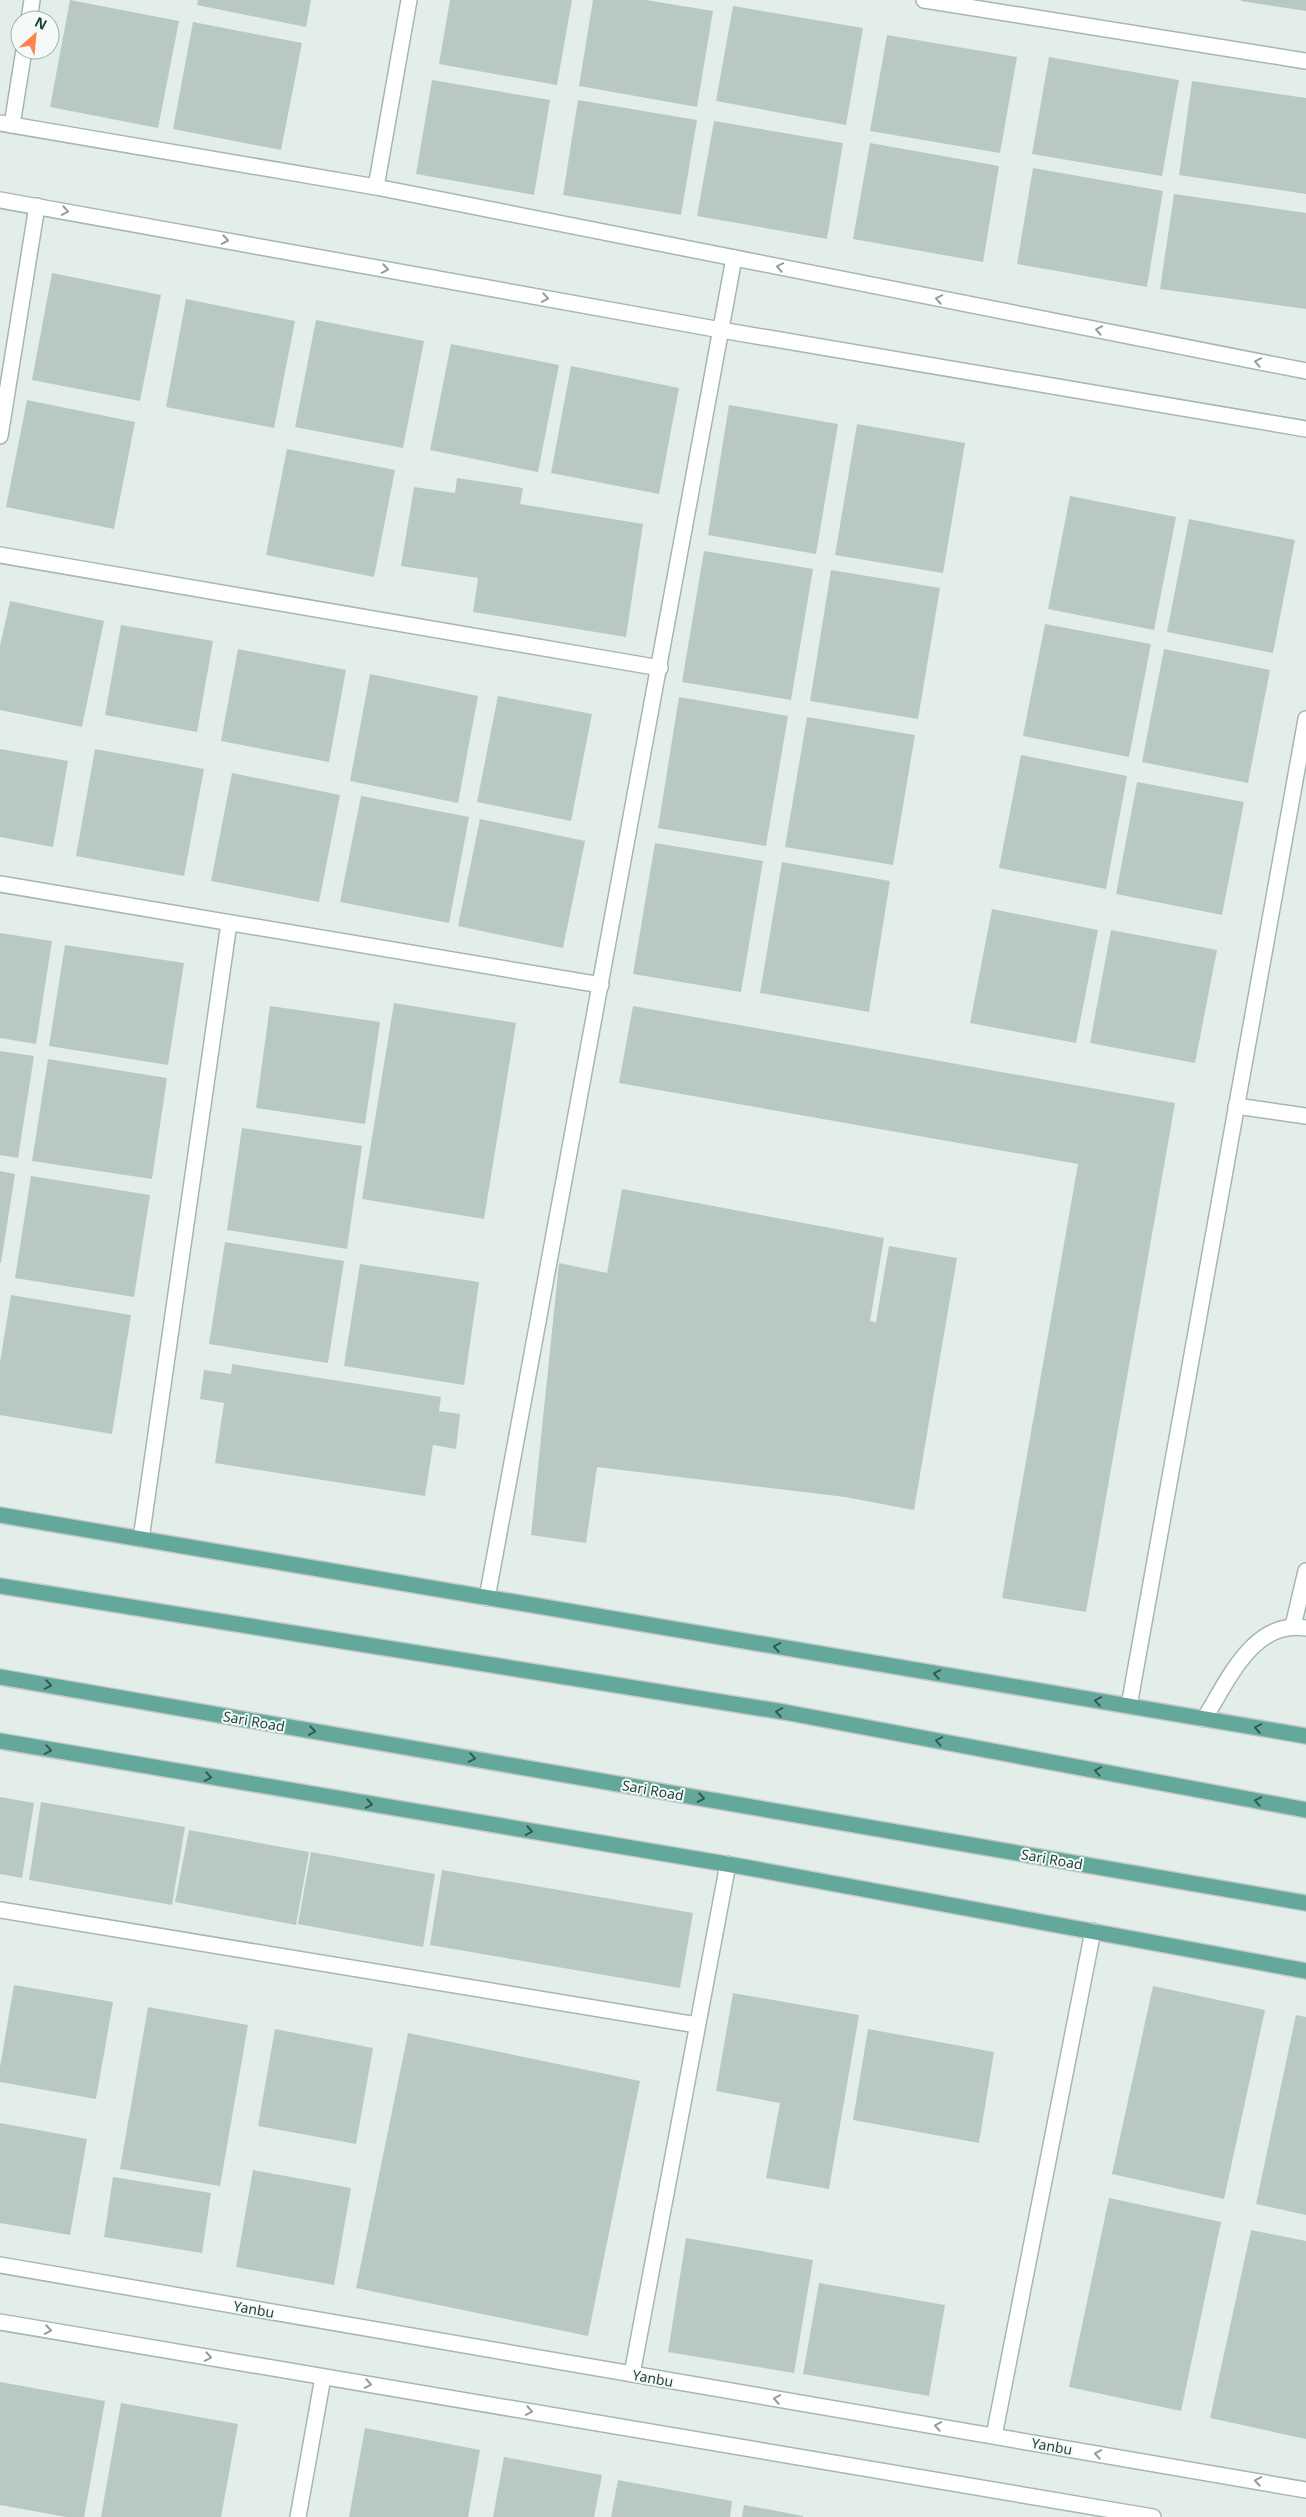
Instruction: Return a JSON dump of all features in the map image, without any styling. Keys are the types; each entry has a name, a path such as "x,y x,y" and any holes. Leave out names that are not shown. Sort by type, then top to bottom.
{"main road":[{"path":"0,1515 1306,1736"},
{"path":"0,1586 784,1712 1306,1810"},
{"name":"Sari Road","path":"0,1676 1306,1903"},
{"path":"0,1742 728,1864 1306,1971"}],"street":[{"path":"376,187 409,0"},
{"path":"924,0 1306,61"},
{"path":"22,60 6,124 376,187 1306,371"},
{"path":"0,200 721,330 1306,430"},
{"path":"0,436 37,206"},
{"path":"487,1598 660,668 734,258"},
{"path":"0,555 660,668"},
{"path":"1129,1706 1236,1106 1301,772 1306,718"},
{"path":"0,884 601,985"},
{"path":"140,1539 229,923"},
{"path":"1236,1106 1306,1116"},
{"path":"1204,1719 1251,1646 1262,1636 1300,1627 1306,1571"},
{"path":"632,2374 728,1864"},
{"path":"0,1910 697,2025"},
{"path":"994,2436 1093,1931"},
{"name":"Yanbu","path":"0,2265 1306,2490"},
{"path":"0,2322 1153,2517"},
{"path":"298,2517 323,2377"}],"building":[{"path":"70,0 179,21 158,128 50,107"},
{"path":"198,0 311,0 306,27 197,5"},
{"path":"450,0 572,0 557,85 439,64"},
{"path":"593,0 646,0 713,11 697,107 579,86"},
{"path":"1306,0 1306,11 1241,1"},
{"path":"733,6 863,28 846,125 716,101"},
{"path":"193,22 302,43 281,150 173,129"},
{"path":"887,35 1017,57 1000,153 870,131"},
{"path":"1049,57 1179,80 1162,176 1032,154"},
{"path":"432,80 550,100 534,195 416,174"},
{"path":"1192,81 1306,98 1306,194 1179,175"},
{"path":"578,100 697,120 681,215 563,195"},
{"path":"714,121 843,143 827,239 697,216"},
{"path":"870,143 999,166 983,262 853,239"},
{"path":"1033,168 1163,191 1147,287 1017,264"},
{"path":"1174,194 1306,213 1306,309 1160,289"},
{"path":"52,273 161,295 140,401 32,380"},
{"path":"186,299 295,321 274,428 166,407"},
{"path":"316,320 424,341 403,448 295,427"},
{"path":"451,344 559,365 538,472 430,450"},
{"path":"571,366 679,388 659,494 551,473"},
{"path":"27,400 135,422 114,529 6,507"},
{"path":"729,405 838,424 816,554 708,535"},
{"path":"857,424 965,443 943,573 835,555"},
{"path":"287,449 395,470 374,577 266,555"},
{"path":"457,478 523,488 520,504 643,524 626,637 473,612 478,578 401,566 414,487 455,493"},
{"path":"1070,496 1176,517 1154,630 1048,609"},
{"path":"1189,519 1295,540 1273,653 1167,632"},
{"path":"704,551 813,569 791,700 682,682"},
{"path":"831,570 940,588 918,719 810,701"},
{"path":"10,601 104,621 82,727 0,710 0,646"},
{"path":"1045,624 1151,644 1129,757 1023,736"},
{"path":"121,625 213,641 197,732 105,715"},
{"path":"238,649 346,670 329,762 221,741"},
{"path":"1164,649 1270,670 1248,783 1142,762"},
{"path":"370,674 478,696 458,803 350,781"},
{"path":"498,696 592,714 571,821 477,802"},
{"path":"679,697 788,716 766,846 658,828"},
{"path":"807,717 915,735 893,865 785,847"},
{"path":"0,749 68,761 53,847 0,837"},
{"path":"95,749 204,769 184,876 76,856"},
{"path":"1021,755 1127,776 1106,889 999,868"},
{"path":"232,773 340,795 319,902 211,881"},
{"path":"1137,782 1244,802 1222,915 1116,894"},
{"path":"361,796 469,817 449,923 340,902"},
{"path":"480,819 585,841 563,948 458,926"},
{"path":"655,843 763,861 741,992 633,974"},
{"path":"782,862 890,881 869,1012 760,993"},
{"path":"992,909 1098,930 1076,1043 970,1023"},
{"path":"1111,930 1217,950 1195,1063 1090,1043"},
{"path":"0,933 52,941 36,1044 0,1038"},
{"path":"65,945 184,963 168,1065 49,1046"},
{"path":"394,1003 516,1023 484,1219 362,1199"},
{"path":"270,1006 380,1022 365,1124 256,1108"},
{"path":"633,1006 1175,1103 1086,1612 1002,1598 1078,1164 619,1083"},
{"path":"0,1051 34,1056 18,1158 0,1155"},
{"path":"48,1059 167,1078 152,1179 32,1161"},
{"path":"242,1128 362,1146 347,1249 227,1230"},
{"path":"0,1171 15,1174 1,1263 0,1263"},
{"path":"31,1176 150,1195 134,1297 15,1278"},
{"path":"622,1189 884,1238 870,1321 876,1322 889,1246 957,1258 914,1510 845,1497 597,1467 586,1543 531,1535 559,1263 607,1273"},
{"path":"225,1242 344,1261 328,1363 209,1344"},
{"path":"360,1264 479,1282 464,1385 344,1366"},
{"path":"11,1295 131,1315 112,1434 0,1415 0,1362"},
{"path":"232,1364 441,1397 439,1411 460,1414 456,1449 433,1445 425,1496 215,1463 224,1403 200,1399 204,1370 231,1374"},
{"path":"0,1797 34,1803 22,1878 0,1874"},
{"path":"41,1802 185,1827 172,1905 29,1880"},
{"path":"189,1830 309,1852 296,1925 175,1902"},
{"path":"311,1852 435,1874 423,1947 298,1924"},
{"path":"442,1870 693,1913 680,1988 430,1945"},
{"path":"14,1985 113,2002 96,2099 0,2082 0,2067"},
{"path":"1153,1986 1265,2010 1224,2199 1112,2174"},
{"path":"733,1993 859,2015 829,2189 766,2178 780,2103 716,2091"},
{"path":"148,2007 248,2025 220,2186 120,2169"},
{"path":"1296,2015 1306,2017 1306,2215 1256,2204"},
{"path":"275,2029 373,2048 356,2144 258,2126"},
{"path":"868,2029 994,2052 979,2143 853,2120"},
{"path":"408,2033 640,2081 588,2336 356,2288"},
{"path":"0,2123 87,2139 70,2235 0,2223"},
{"path":"253,2170 351,2188 334,2285 236,2267"},
{"path":"113,2177 211,2193 202,2253 104,2237"},
{"path":"1109,2198 1221,2222 1181,2411 1069,2387"},
{"path":"1251,2230 1306,2241 1306,2439 1210,2418"},
{"path":"686,2238 813,2260 794,2373 668,2352"},
{"path":"819,2283 945,2305 929,2396 803,2374"},
{"path":"0,2382 105,2401 84,2517 66,2517 0,2505"},
{"path":"121,2403 238,2424 221,2517 101,2517"},
{"path":"365,2428 480,2450 468,2517 349,2517"},
{"path":"504,2457 602,2475 594,2517 493,2517"},
{"path":"618,2480 732,2501 730,2517 611,2517"},
{"path":"744,2505 803,2516 803,2517 742,2517"}]}
